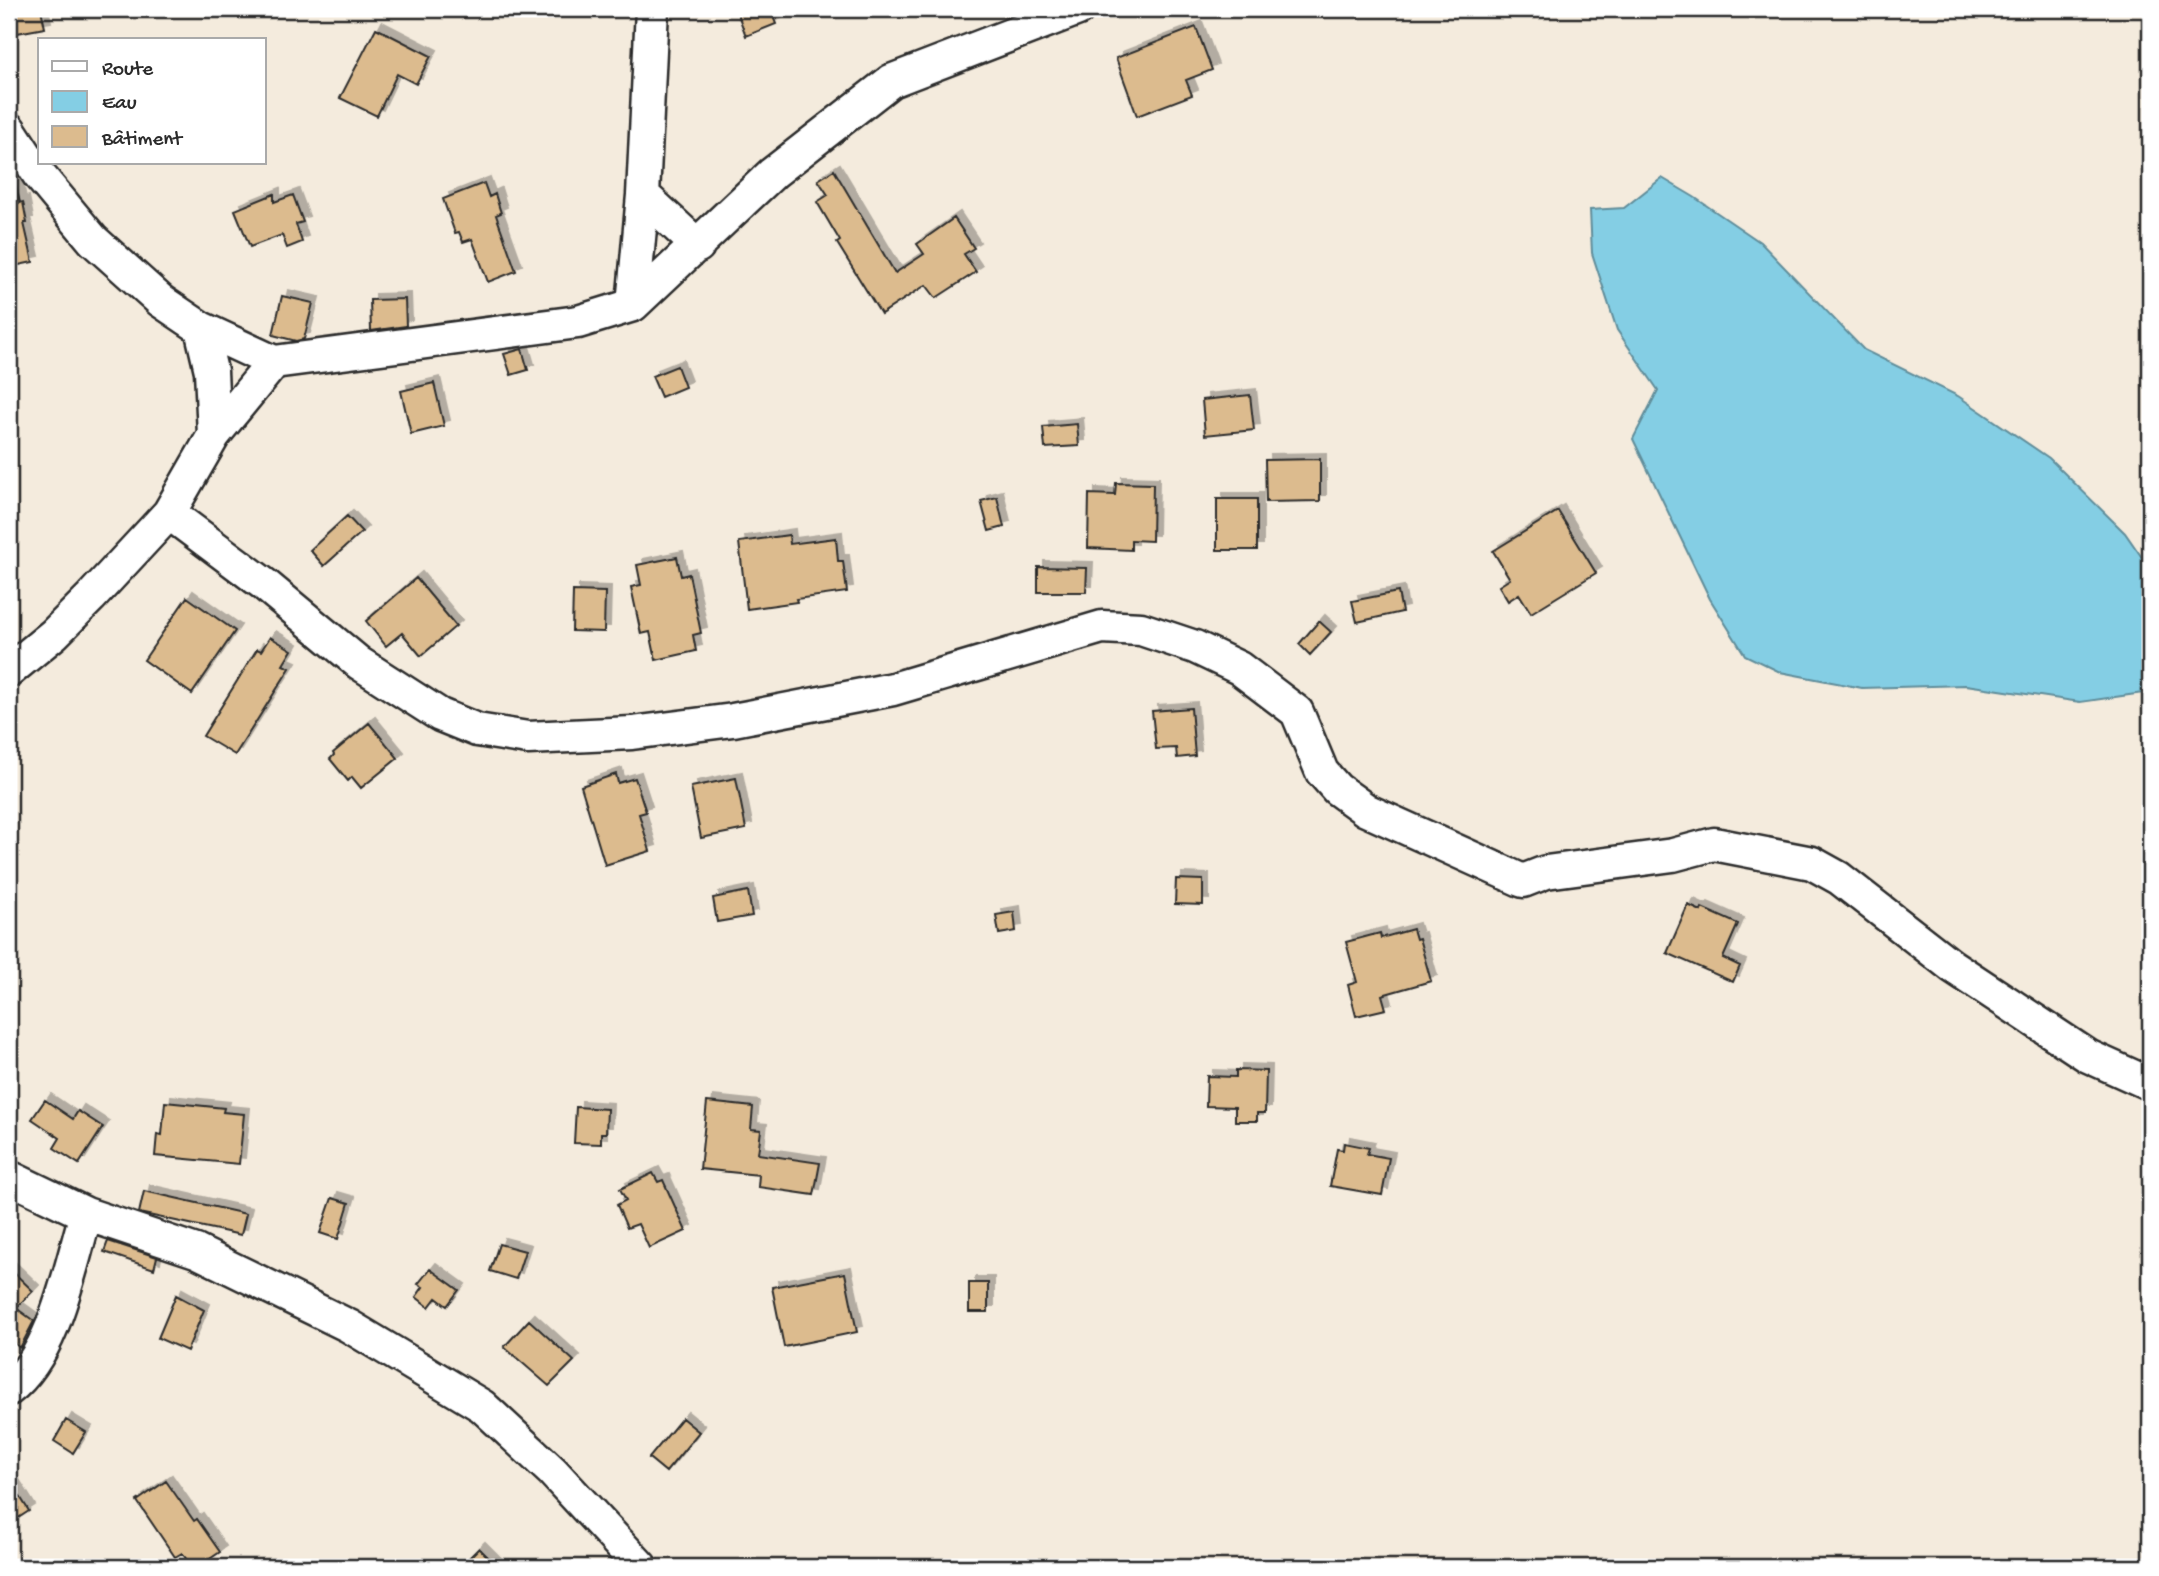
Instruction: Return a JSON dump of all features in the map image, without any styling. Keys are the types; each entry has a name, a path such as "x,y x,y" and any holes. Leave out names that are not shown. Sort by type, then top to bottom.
{"street":[{"path":"634,305 643,195 652,9"},
{"path":"9,130 39,175 93,240 161,300 201,328 274,362 578,322 634,305 773,173 891,81 1077,9"},
{"path":"643,195 698,246"},
{"path":"201,328 211,371 214,435"},
{"path":"9,671 54,634 169,513 214,435 274,362"},
{"path":"169,513 264,584 359,663 440,715 477,730 528,738 632,733 733,720 893,689 1102,626 1141,629 1195,647 1239,668 1297,712 1322,772 1337,789 1366,810 1523,881 1546,872 1673,855 1714,844 1812,863 1839,878 1952,967 2088,1056 2150,1084"},
{"path":"9,1177 86,1214 196,1251 349,1326 482,1406 552,1471 641,1567"},
{"path":"9,1389 19,1382 41,1349 58,1307 86,1214"}],"water":[{"path":"1662,178 1760,242 1864,350 1958,396 2049,458 2125,533 2150,569 2150,688 2143,693 2080,702 1966,685 1862,688 1780,672 1745,655 1710,599 1633,439 1658,390 1617,330 1592,253 1590,210 1624,208"}],"building":[{"path":"41,9 45,28 17,33 13,10"},
{"path":"736,9 770,9 776,24 746,36"},
{"path":"1196,27 1212,70 1186,80 1192,95 1137,116 1116,58"},
{"path":"376,28 431,56 416,84 397,74 377,116 340,98"},
{"path":"834,170 895,273 924,254 917,244 954,218 974,248 964,254 976,272 936,298 926,285 881,314 837,243 840,241 817,202 828,195 818,180"},
{"path":"484,183 489,197 495,194 501,213 496,215 516,271 488,282 472,239 463,242 459,232 455,233 443,199"},
{"path":"16,186 20,203 23,202 27,223 24,223 33,262 9,267 9,187"},
{"path":"274,194 274,202 293,195 303,222 296,224 302,242 287,248 282,235 250,247 235,210"},
{"path":"282,296 313,303 304,339 296,341 273,335"},
{"path":"405,299 406,326 371,331 370,300"},
{"path":"522,349 528,370 511,375 504,354"},
{"path":"677,366 685,387 661,397 652,376"},
{"path":"434,383 444,426 411,434 401,391"},
{"path":"1250,395 1254,430 1205,435 1202,400"},
{"path":"1077,424 1079,446 1045,448 1043,427"},
{"path":"1320,459 1320,501 1266,502 1265,460"},
{"path":"1116,483 1153,484 1152,541 1131,540 1131,550 1088,548 1089,494 1115,495"},
{"path":"997,497 1004,527 989,531 981,501"},
{"path":"1217,499 1257,499 1257,550 1217,550"},
{"path":"1558,511 1596,573 1531,613 1519,594 1508,601 1499,586 1510,579 1493,551"},
{"path":"347,516 362,532 324,566 310,550"},
{"path":"789,535 790,544 836,538 838,561 843,561 847,592 747,609 739,542"},
{"path":"677,557 681,576 689,574 701,633 693,635 696,651 656,660 650,632 641,634 631,587 641,585 637,565"},
{"path":"1038,567 1087,568 1086,592 1038,592"},
{"path":"416,578 456,626 421,656 402,633 386,646 366,621"},
{"path":"573,591 605,592 604,632 572,631"},
{"path":"1398,592 1402,612 1357,622 1352,601"},
{"path":"187,597 235,631 192,694 144,660"},
{"path":"1319,621 1331,632 1310,655 1299,644"},
{"path":"270,637 292,650 283,665 290,668 235,755 203,736 257,649 261,651"},
{"path":"1191,708 1195,756 1177,758 1176,748 1156,749 1152,711"},
{"path":"369,723 398,758 361,788 352,777 348,781 330,759 333,753"},
{"path":"616,774 618,783 635,778 646,812 639,814 650,851 605,865 581,786"},
{"path":"736,778 746,829 701,838 691,787"},
{"path":"1176,879 1203,880 1203,905 1175,904"},
{"path":"748,891 752,916 717,922 713,898"},
{"path":"1688,905 1701,911 1702,908 1738,924 1723,958 1740,966 1733,982 1667,953"},
{"path":"1014,912 1016,931 999,934 996,915"},
{"path":"1413,929 1416,939 1419,938 1431,981 1382,995 1386,1009 1356,1016 1348,985 1357,982 1346,942 1380,933 1381,938"},
{"path":"1236,1070 1266,1071 1265,1113 1257,1113 1257,1121 1235,1121 1235,1107 1206,1106 1207,1076 1236,1077"},
{"path":"45,1100 73,1119 78,1111 103,1127 79,1164 54,1148 60,1138 32,1119"},
{"path":"165,1102 224,1108 223,1112 244,1114 239,1164 155,1156 157,1134 162,1135"},
{"path":"707,1102 753,1107 751,1129 761,1130 758,1154 820,1163 814,1195 758,1187 759,1175 700,1169"},
{"path":"576,1107 607,1109 606,1133 601,1133 601,1144 574,1143"},
{"path":"1344,1143 1369,1148 1367,1154 1389,1158 1382,1195 1330,1186 1337,1149 1343,1150"},
{"path":"653,1173 658,1182 663,1180 686,1231 649,1248 638,1224 627,1228 617,1205 626,1200 620,1189"},
{"path":"144,1191 246,1214 241,1235 139,1213"},
{"path":"332,1198 349,1203 338,1239 320,1233"},
{"path":"108,1241 157,1257 154,1269 104,1252"},
{"path":"499,1244 525,1251 516,1279 490,1271"},
{"path":"9,1268 33,1291 16,1308 34,1321 20,1348 9,1339"},
{"path":"430,1269 459,1290 447,1306 436,1298 429,1307 416,1297 423,1287 418,1284"},
{"path":"845,1273 857,1332 784,1347 772,1287"},
{"path":"969,1283 988,1283 988,1312 969,1312"},
{"path":"176,1295 204,1310 187,1351 158,1338"},
{"path":"529,1320 574,1361 549,1386 504,1347"},
{"path":"682,1418 699,1432 666,1472 649,1458"},
{"path":"66,1420 86,1432 73,1453 54,1441"},
{"path":"9,1479 29,1511 9,1524"},
{"path":"166,1481 220,1552 198,1567 192,1567 182,1553 175,1557 137,1501"},
{"path":"479,1548 498,1567 460,1567"}]}
